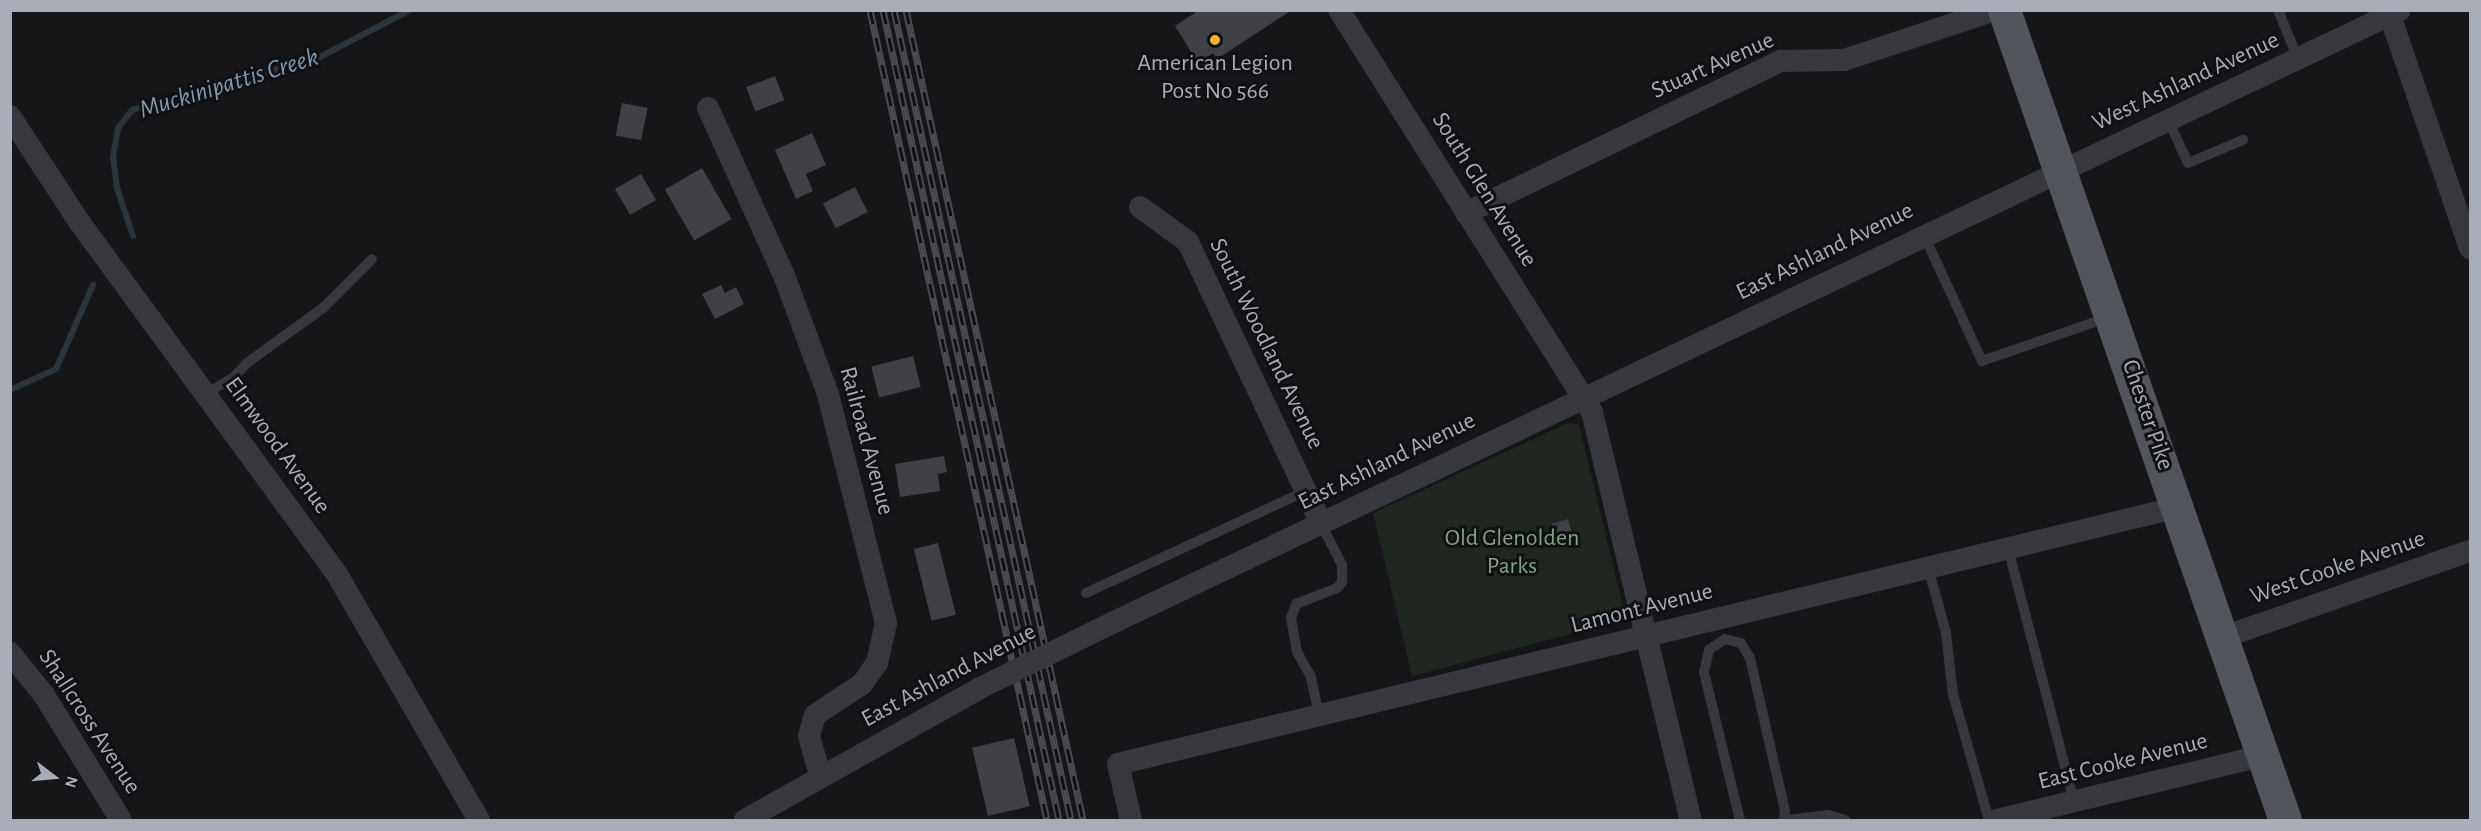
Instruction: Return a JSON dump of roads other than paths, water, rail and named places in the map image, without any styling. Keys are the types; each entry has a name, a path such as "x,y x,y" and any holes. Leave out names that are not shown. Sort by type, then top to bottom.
{"main road":[{"name":"Chester Pike","path":"2004,10 2179,507 2285,820"}],"street":[{"name":"Stuart Avenue","path":"1466,213 1782,61 1844,60 1995,10"},
{"name":"South Glen Avenue","path":"1344,12 1466,213 1584,398 1597,426 1691,820"},
{"name":"West Ashland Avenue","path":"2061,170 2393,12"},
{"path":"2393,12 2470,248"},
{"name":"Railroad Avenue","path":"708,108 785,278 828,394 886,623 877,663 862,684 815,715 809,736 820,775"},
{"name":"Elmwood Avenue","path":"10,116 80,223 338,576 479,820"},
{"name":"East Ashland Avenue","path":"748,820 820,775 978,688 2061,170"},
{"name":"South Woodland Avenue","path":"1140,207 1188,242 1322,524"},
{"name":"Lamont Avenue","path":"1131,820 1119,764 1647,636 1722,628 1928,567 2179,507"},
{"name":"West Cooke Avenue","path":"2224,637 2470,551"},
{"name":"Shallcross Avenue","path":"10,653 44,695 121,820"},
{"name":"East Cooke Avenue","path":"1996,820 2262,756"}],"lane":[{"path":"2278,10 2298,59"},
{"path":"2168,120 2188,163 2243,140"},
{"path":"1924,235 1982,361 2112,316"},
{"path":"205,394 234,377 247,363 322,308 372,259"},
{"path":"1086,593 1306,491"},
{"path":"1319,716 1311,677 1297,652 1291,618 1296,604 1337,588 1342,582 1342,565 1322,524"},
{"path":"2008,548 2074,802"},
{"path":"1928,567 1946,633 1953,694 1989,820"},
{"path":"1740,820 1704,672 1709,650 1722,628 1741,643 1750,658 1785,811 1785,820 1828,815 1845,820"}],"waterway":[{"name":"Muckinipattis Creek","path":"133,236 117,188 113,157 118,128 132,110 320,57 410,10"},
{"name":"Muckinipattis Creek","path":"10,390 56,369 93,285"}],"railway":[{"path":"870,10 1047,820"},
{"path":"883,10 1059,820"},
{"path":"894,10 1071,820"},
{"path":"906,10 1083,820"}],"place":[{"name":"American Legion Post No 566","path":"1215,40"}],"park label":[{"name":"Old Glenolden Parks","path":"1512,553"}]}
